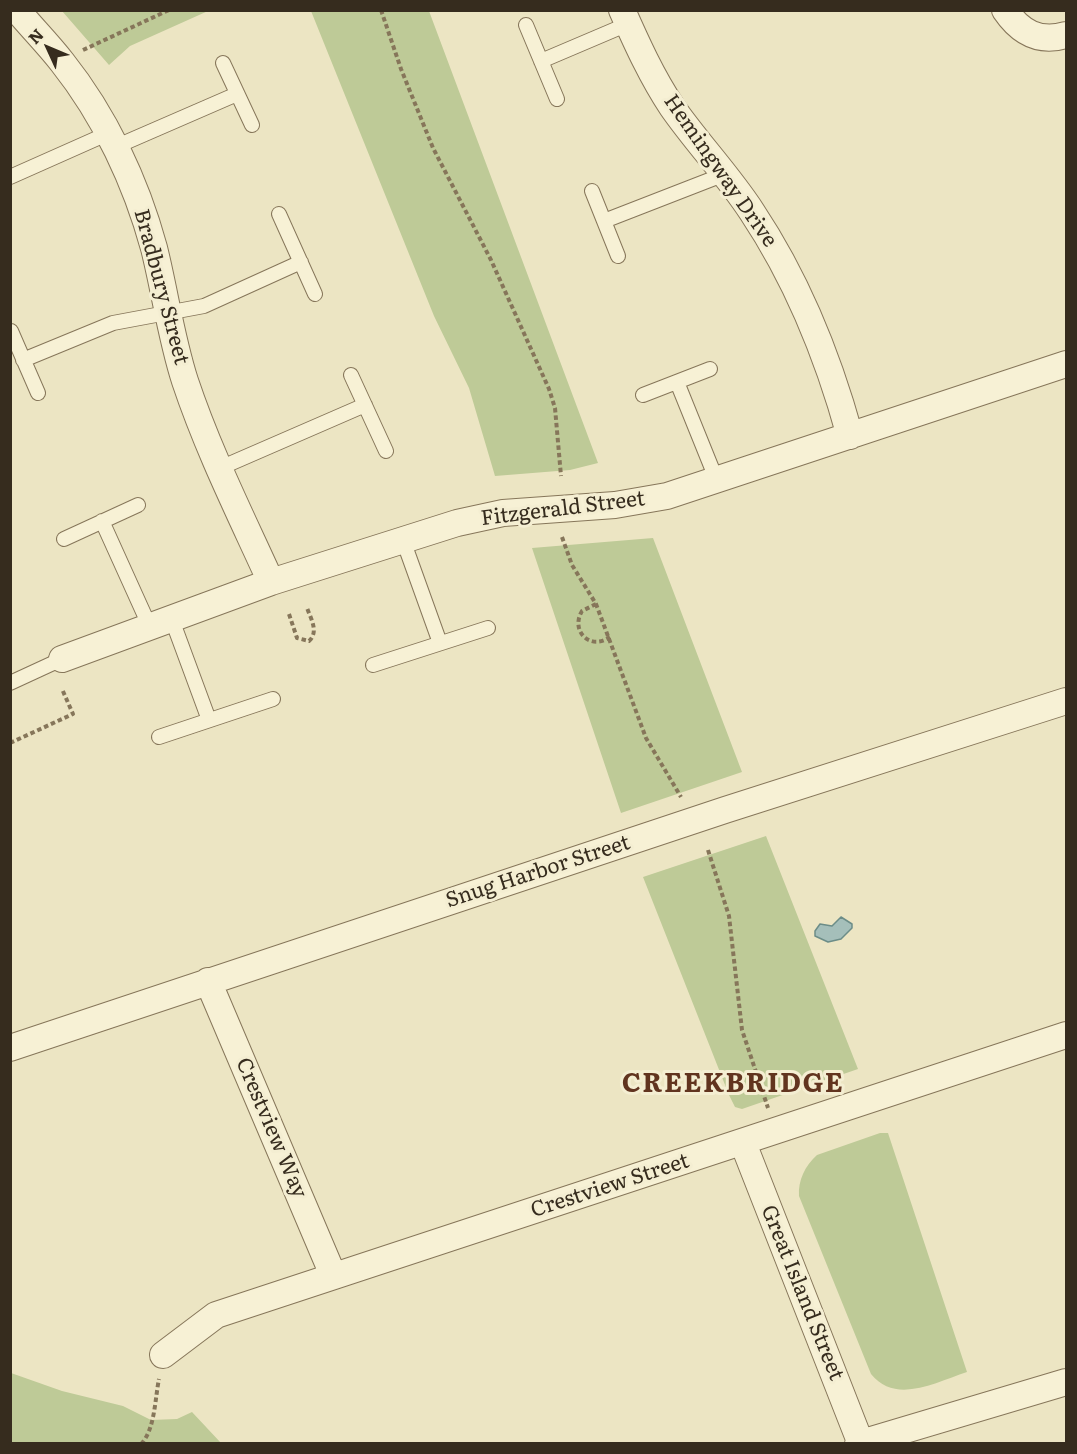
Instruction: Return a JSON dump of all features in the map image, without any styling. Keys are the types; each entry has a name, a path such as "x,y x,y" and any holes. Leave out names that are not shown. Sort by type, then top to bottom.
{"street":[{"name":"Bradbury Street","path":"17,10 62,62 112,140 144,214 184,378 220,468 271,582"},
{"path":"1005,10 1018,27 1034,37 1066,35"},
{"name":"Hemingway Drive","path":"625,17 671,105 725,174 778,253 800,296 823,350 850,436"},
{"name":"Fitzgerald Street","path":"62,659 271,582 458,523 503,513 641,502 717,481 1066,364"},
{"name":"Snug Harbor Street","path":"10,1048 736,806 1066,701"},
{"name":"Crestview Way","path":"208,981 333,1275"},
{"name":"Crestview Street","path":"163,1355 216,1315 1066,1035"},
{"name":"Great Island Street","path":"743,1143 860,1443"},
{"path":"860,1443 1066,1382"}],"lane":[{"path":"541,61 625,17"},
{"path":"526,26 557,99"},
{"path":"223,63 252,125"},
{"path":"10,177 237,94"},
{"path":"604,221 725,174"},
{"path":"592,191 618,256"},
{"path":"279,214 315,294"},
{"path":"23,360 98,328 204,306 301,262"},
{"path":"11,331 38,393"},
{"path":"643,395 710,369"},
{"path":"351,375 386,451"},
{"path":"677,382 717,481"},
{"path":"220,468 365,405"},
{"path":"64,538 138,504"},
{"path":"102,521 160,621 209,720"},
{"path":"403,540 440,643"},
{"path":"373,665 488,628"},
{"path":"10,683 62,659"},
{"path":"159,737 273,699"}],"path":[{"path":"62,62 89,46 169,10"},
{"path":"381,10 401,69 433,148 491,260 549,389 555,408 561,476"},
{"path":"562,537 572,566 596,604 610,637 637,716 681,797"},
{"path":"596,604 582,611 579,616 578,629 586,639 592,642 604,641 610,637"},
{"path":"289,614 297,638 309,641 314,636 315,630 307,608"},
{"path":"10,742 73,714 62,689"},
{"path":"708,850 729,916 742,1030 776,1131"},
{"path":"141,1443 145,1440 151,1420 163,1355"}],"green space":[{"path":"62,11 208,11 130,46 109,65"},
{"path":"311,11 429,11 598,463 570,470 495,476 469,388 434,316"},
{"path":"653,538 742,772 621,813 532,548"},
{"path":"766,836 858,1069 742,1109 735,1107 729,1095 643,877"},
{"path":"880,1133 888,1133 967,1372 930,1385 904,1390 881,1383 871,1374 799,1196 803,1174 817,1155"},
{"path":"11,1373 62,1391 123,1406 151,1420 177,1419 192,1412 221,1443 11,1443"}],"water":[{"path":"841,917 852,924 852,928 841,939 828,942 815,936 815,931 820,924 832,926"}],"district":[{"name":"CREEKBRIDGE","path":"733,1084"}]}
